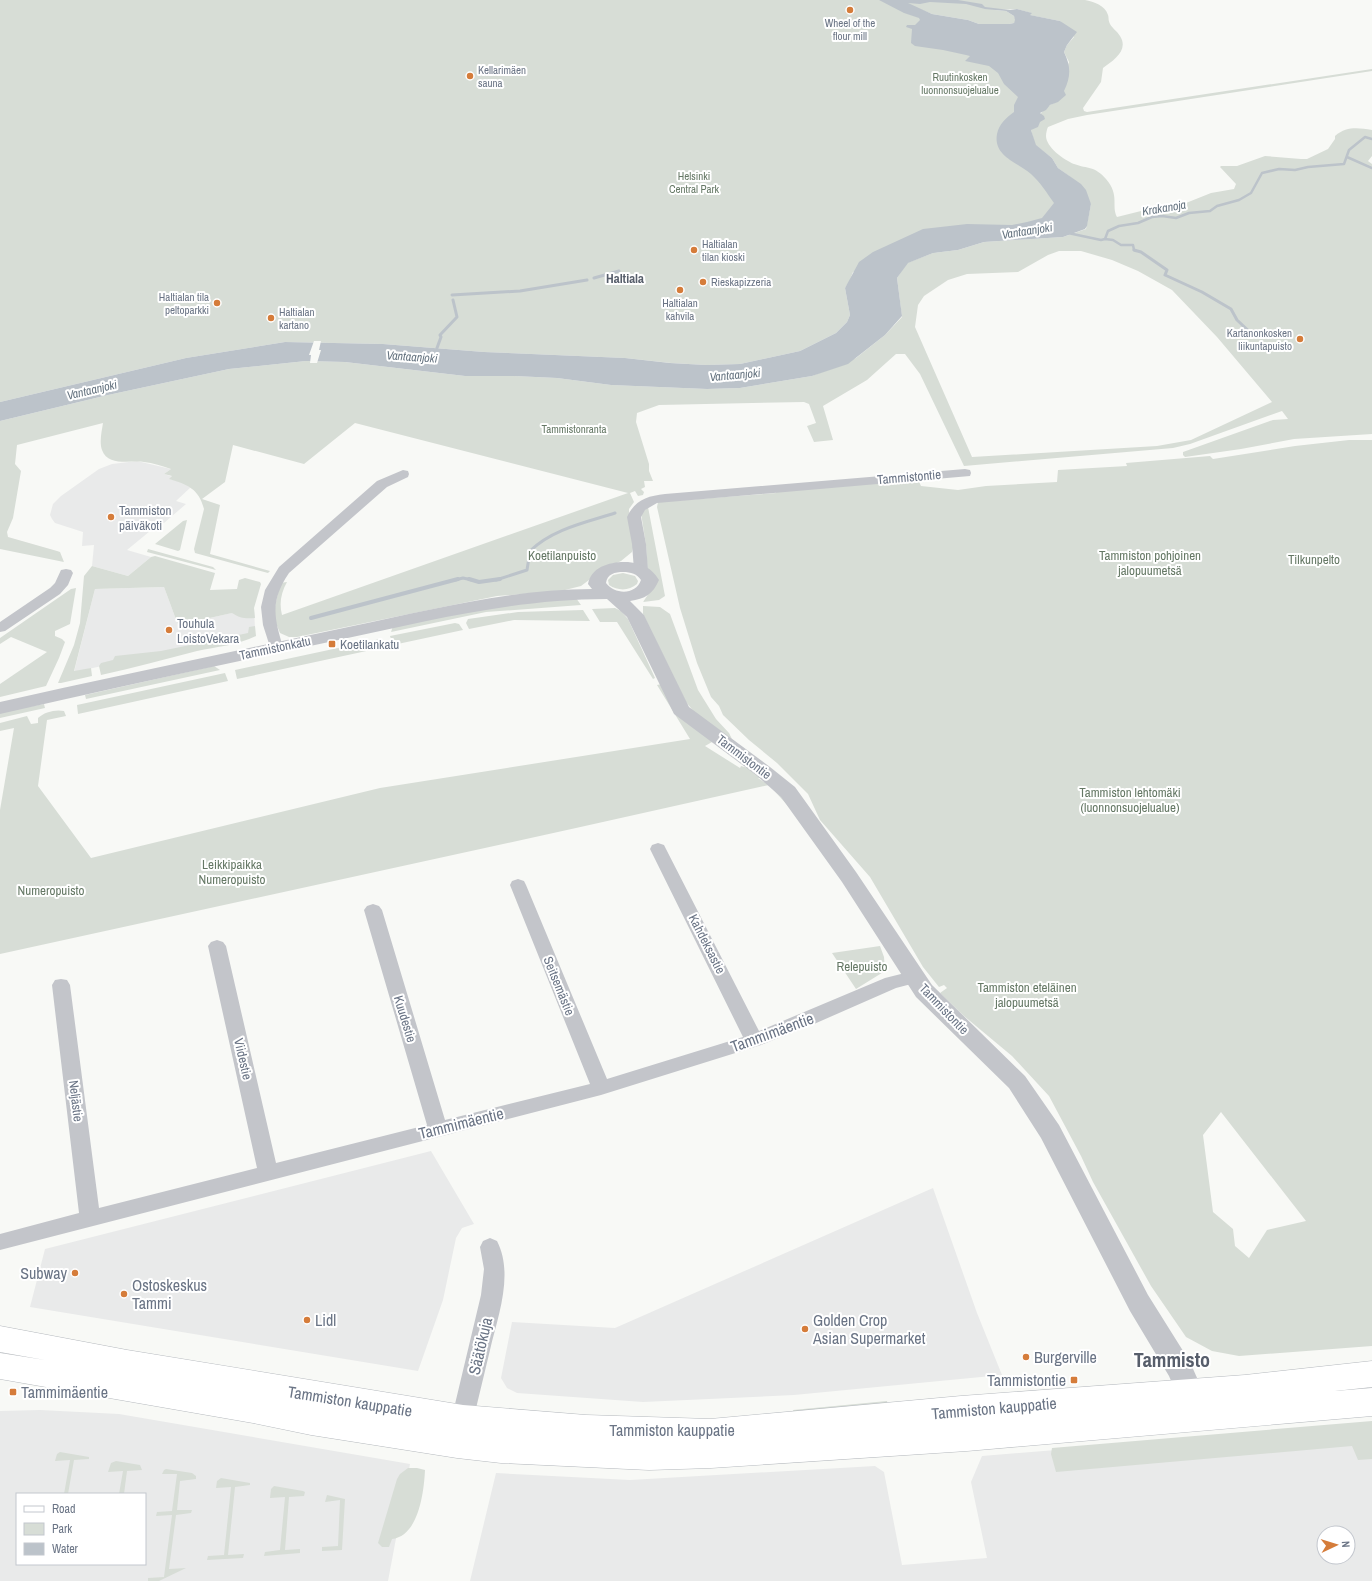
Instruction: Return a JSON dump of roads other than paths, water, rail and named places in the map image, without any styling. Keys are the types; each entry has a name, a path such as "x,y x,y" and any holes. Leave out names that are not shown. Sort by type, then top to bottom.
{"main road":[{"name":"Tammiston kauppatie","path":"0,1339 127,1363 460,1432 501,1449 633,1455 711,1454 967,1437 1194,1404 1372,1402"},
{"name":"Tammiston kauppatie","path":"0,1366 253,1410 311,1422 460,1432"},
{"name":"Tammiston kauppatie","path":"1194,1404 1245,1388 1372,1374"}],"street":[{"name":"Tammistontie","path":"641,570 639,544 634,517 640,506 656,498 966,473"},
{"path":"276,647 268,623 268,602 275,582 284,570 382,484 403,474"},
{"path":"619,567 634,559 639,552"},
{"path":"619,567 641,570 650,580 648,586 643,591 635,615"},
{"name":"Tammistonkatu","path":"575,594 597,581 604,572 619,567"},
{"path":"0,628 55,591 61,584 66,572"},
{"name":"Tammistontie","path":"597,581 597,584 601,590 611,595 635,615 681,710 763,771 788,792 849,877 913,977 933,1001 1011,1075 1050,1132 1136,1296 1180,1370 1194,1404"},
{"name":"Tammistonkatu","path":"0,708 276,647 484,604 575,594 630,596 643,591"},
{"name":"Kahdeksastie","path":"658,849 754,1040"},
{"name":"Seitsemästie","path":"518,884 600,1088"},
{"name":"Kuudestie","path":"373,910 438,1129"},
{"name":"Viidestie","path":"217,946 268,1173"},
{"name":"Tammimäentie","path":"0,1242 600,1088 754,1040 808,1019 891,983 913,977"},
{"name":"Neljästie","path":"61,985 90,1218"},
{"name":"Säätökuja","path":"460,1432 493,1291 494,1269 490,1247"}],"water":[{"name":"Vantaanjoki","path":"879,0 958,0 982,4 985,7 1010,10 1017,9 1032,13 1030,15 1060,21 1077,32 1067,45 1064,52 1069,67 1068,81 1064,91 1066,95 1058,102 1050,105 1046,110 1040,113 1045,119 1040,122 1038,127 1031,130 1036,145 1052,158 1058,168 1081,184 1086,190 1091,204 1087,226 1085,229 1063,237 984,242 958,250 933,253 908,263 897,278 902,316 885,335 848,364 812,376 740,388 707,389 611,385 557,378 465,376 345,362 306,361 229,369 108,395 0,421 0,402 186,358 285,342 383,344 484,352 625,358 706,365 740,364 800,351 836,333 847,322 850,315 845,288 859,262 873,252 923,229 967,224 1012,225 1042,218 1054,203 1031,174 1007,158 999,148 997,134 999,127 1014,112 1014,105 1018,97 1004,84 998,73 989,66 965,61 970,56 915,46 911,43 912,29 906,27 907,25 915,25 920,20 919,18 904,13","holes":["930,2 966,4 985,9 1006,11 1014,16 1014,23 979,24 968,20 932,14 908,3 920,4"]}],"waterway":[{"name":"Krakanoja","path":"1105,239 1108,231 1119,226 1138,223 1152,217 1162,216 1176,218 1189,213 1210,211 1217,206 1239,200 1251,193 1262,173 1279,169 1295,170 1308,167 1344,164 1349,150 1365,137 1372,139"},
{"path":"1347,157 1372,168"},
{"name":"Krakanoja","path":"1068,233 1101,240 1105,239"},
{"path":"1105,239 1113,240 1121,245 1133,245 1134,250"},
{"path":"1134,250 1141,252 1167,270 1165,275 1202,292 1231,309 1237,320 1253,335"},
{"path":"594,278 619,271"},
{"path":"452,295 520,291 587,280"},
{"name":"Vantaanjoki","path":"437,348 441,337 440,335 457,317 453,300"},
{"path":"498,579 527,570 530,551 549,537 570,527 615,513"},
{"path":"455,580 463,578 472,580"},
{"path":"311,618 458,579"},
{"path":"469,579 479,582 498,579"}],"place":[{"name":"Wheel of the flour mill","path":"850,10"},
{"name":"Kellarimäen sauna","path":"470,76"},
{"name":"Haltialan tilan kioski","path":"694,250"},
{"name":"Rieskapizzeria","path":"703,282"},
{"name":"Haltialan kahvila","path":"680,290"},
{"name":"Haltialan tila peltoparkki","path":"217,303"},
{"name":"Haltialan kartano","path":"271,318"},
{"name":"Kartanonkosken liikuntapuisto","path":"1300,339"},
{"name":"Tammiston päiväkoti","path":"111,517"},
{"name":"Touhula LoistoVekara","path":"169,630"},
{"name":"Koetilankatu","path":"332,644"},
{"name":"Subway","path":"75,1273"},
{"name":"Ostoskeskus Tammi","path":"124,1294"},
{"name":"Lidl","path":"307,1320"},
{"name":"Golden Crop Asian Supermarket","path":"805,1329"},
{"name":"Burgerville","path":"1026,1357"},
{"name":"Tammistontie","path":"1074,1380"},
{"name":"Tammimäentie","path":"13,1392"}],"district":[{"name":"Haltiala","path":"625,278"},
{"name":"Tammisto","path":"1172,1359"}],"park label":[{"name":"Ruutinkosken luonnonsuojelualue","path":"960,83"},
{"name":"Helsinki Central Park","path":"694,182"},
{"name":"Tammistonranta","path":"574,429"},
{"name":"Koetilanpuisto","path":"562,555"},
{"name":"Tilkunpelto","path":"1314,559"},
{"name":"Tammiston pohjoinen jalopuumetsä","path":"1150,562"},
{"name":"Tammiston lehtomäki (luonnonsuojelualue)","path":"1130,800"},
{"name":"Leikkipaikka Numeropuisto","path":"232,872"},
{"name":"Numeropuisto","path":"51,890"},
{"name":"Relepuisto","path":"862,966"},
{"name":"Tammiston eteläinen jalopuumetsä","path":"1027,994"}]}
